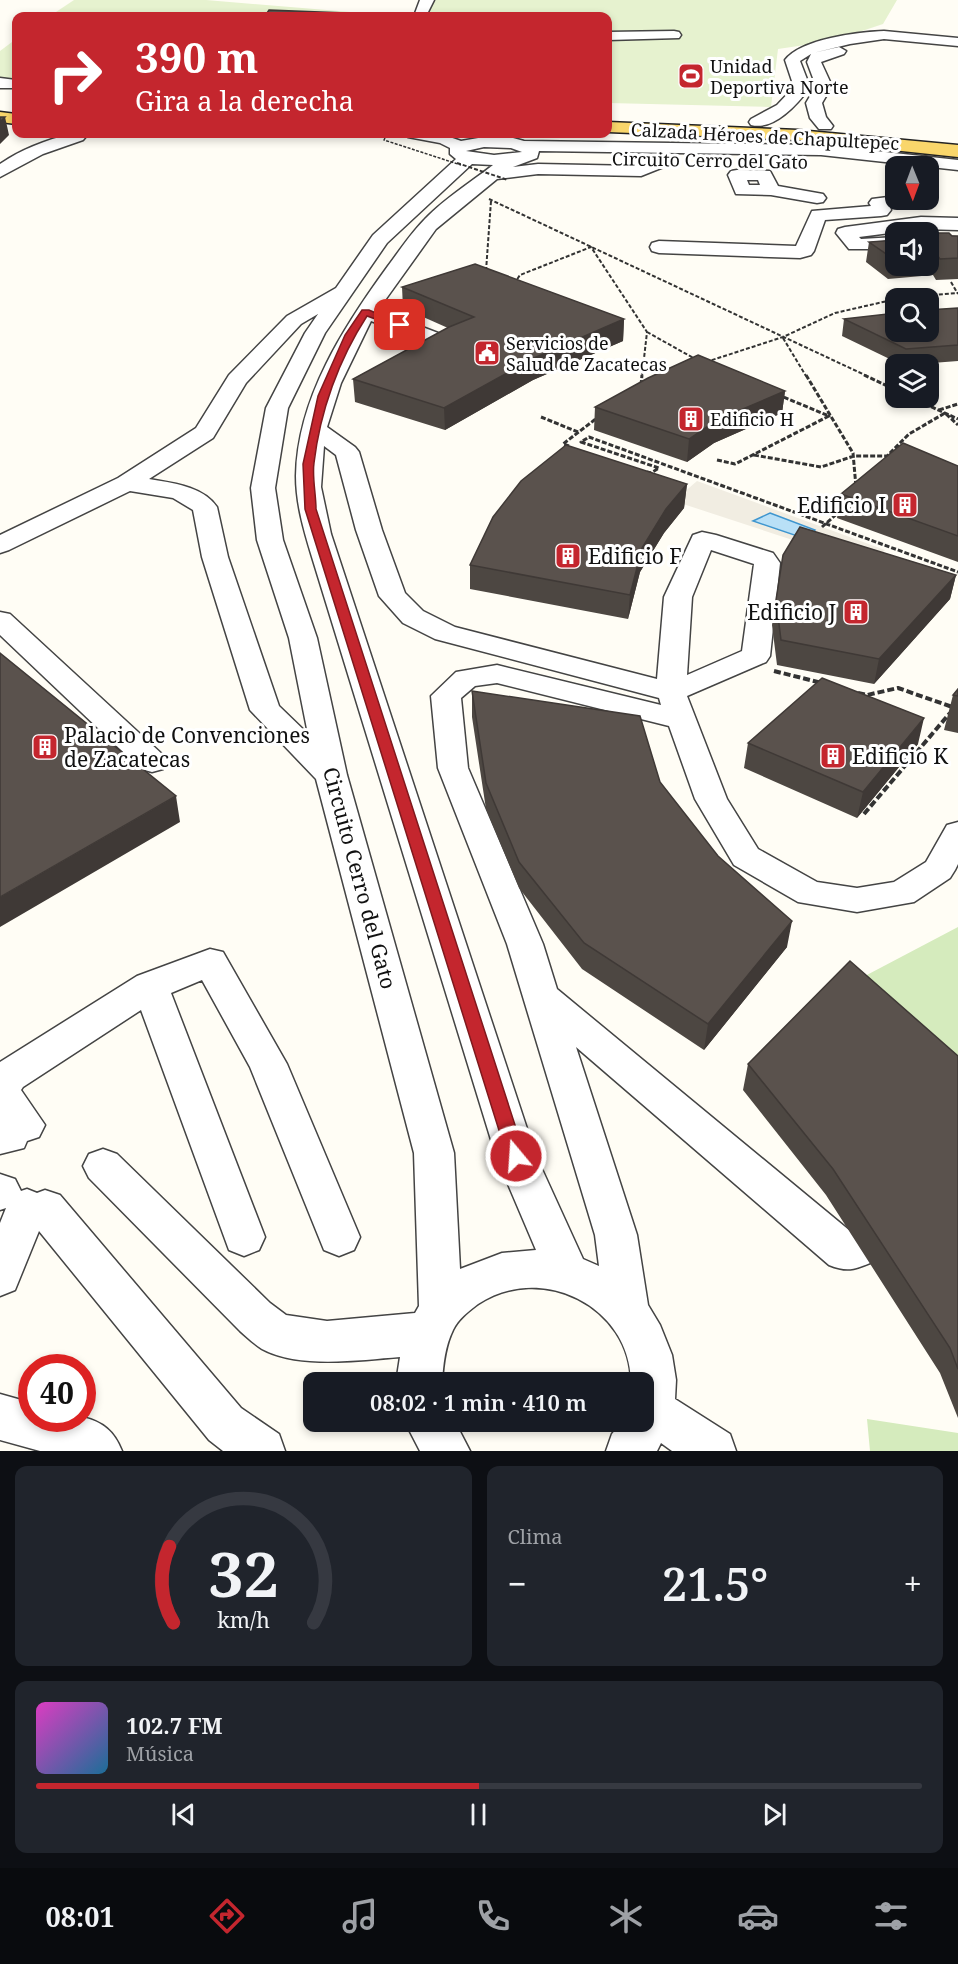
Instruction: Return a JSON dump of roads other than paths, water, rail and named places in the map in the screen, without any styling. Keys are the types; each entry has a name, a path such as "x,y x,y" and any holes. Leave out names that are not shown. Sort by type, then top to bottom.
{"main road":[{"name":"Calzada Héroes de Chapultepec","path":"612,116 765,119 808,114 958,139"},
{"name":"Calzada Héroes de Chapultepec","path":"612,127 798,135 958,151"}],"street":[{"path":"612,36 674,35"},
{"path":"808,114 802,87 792,60 795,55 808,49 868,36 884,35 958,42"},
{"path":"884,35 873,38 872,42 880,47 896,50"},
{"path":"808,114 824,86 815,68 816,57 836,51 958,50"},
{"path":"765,119 808,114"},
{"path":"12,144 28,138"},
{"path":"0,172 18,158 45,145 73,138"},
{"path":"438,138 473,145 513,143 503,172"},
{"name":"Circuito Cerro del Gato","path":"436,1322 434,1153 332,775 303,638 270,540 263,488 277,408 315,333 380,239 473,145"},
{"name":"Circuito Cerro del Gato","path":"503,172 821,150 903,157 958,165"},
{"path":"538,169 569,158"},
{"name":"Circuito Cerro del Gato","path":"503,172 569,158 745,159 885,183"},
{"path":"567,1272 516,1156 319,537 311,509 308,464 323,396 350,335 429,225 503,172 538,169 641,171 670,158"},
{"path":"939,176 958,179"},
{"path":"771,190 817,206 881,211 878,203 885,192"},
{"path":"658,247 804,251 817,206"},
{"path":"910,210 919,222"},
{"path":"939,230 958,224"},
{"path":"885,233 845,233 856,245 885,244"},
{"path":"939,236 958,240"},
{"path":"0,545 127,483 205,433 237,380 294,320 345,289"},
{"path":"365,312 430,338"},
{"path":"316,430 347,452 369,530 393,596 413,617 445,633 677,706"},
{"path":"127,483 180,492 205,507 215,557 265,710 332,775"},
{"path":"627,1310 616,1235 525,944 453,768 446,696 466,678 497,674 677,706 756,656 766,563 764,559 707,540 702,540 678,597 677,706 711,799 746,857 810,893 857,900 902,893 938,870 958,833"},
{"path":"0,620 152,762"},
{"path":"697,840 730,831"},
{"path":"12,1133 1,1093 7,1077 150,986 210,962 268,1064 339,1237"},
{"path":"150,986 244,1237"},
{"path":"541,996 844,1252 861,1248"},
{"path":"103,1166 255,1317 278,1334 327,1342 436,1322"},
{"path":"0,1276 18,1200"},
{"path":"18,1200 225,1424 262,1451"},
{"path":"420,1372 424,1344 436,1322 467,1287 498,1272 533,1267 567,1272 600,1286 627,1310 646,1340 654,1372"},
{"path":"654,1412 713,1451"},
{"path":"0,1418 87,1441 99,1451"},
{"path":"435,1432 447,1451"},
{"path":"629,1451 637,1443 642,1432"}],"water":[{"path":"770,513 815,530 806,539 753,521"}],"place":[{"name":"Unidad Deportiva Norte","path":"691,76"},
{"name":"Servicios de Salud de Zacatecas","path":"487,353"},
{"name":"Edificio H","path":"691,419"},
{"name":"Edificio I","path":"905,505"},
{"name":"Edificio F","path":"568,556"},
{"name":"Edificio J","path":"856,612"},
{"name":"Palacio de Convenciones de Zacatecas","path":"45,747"},
{"name":"Edificio K","path":"833,756"}]}
